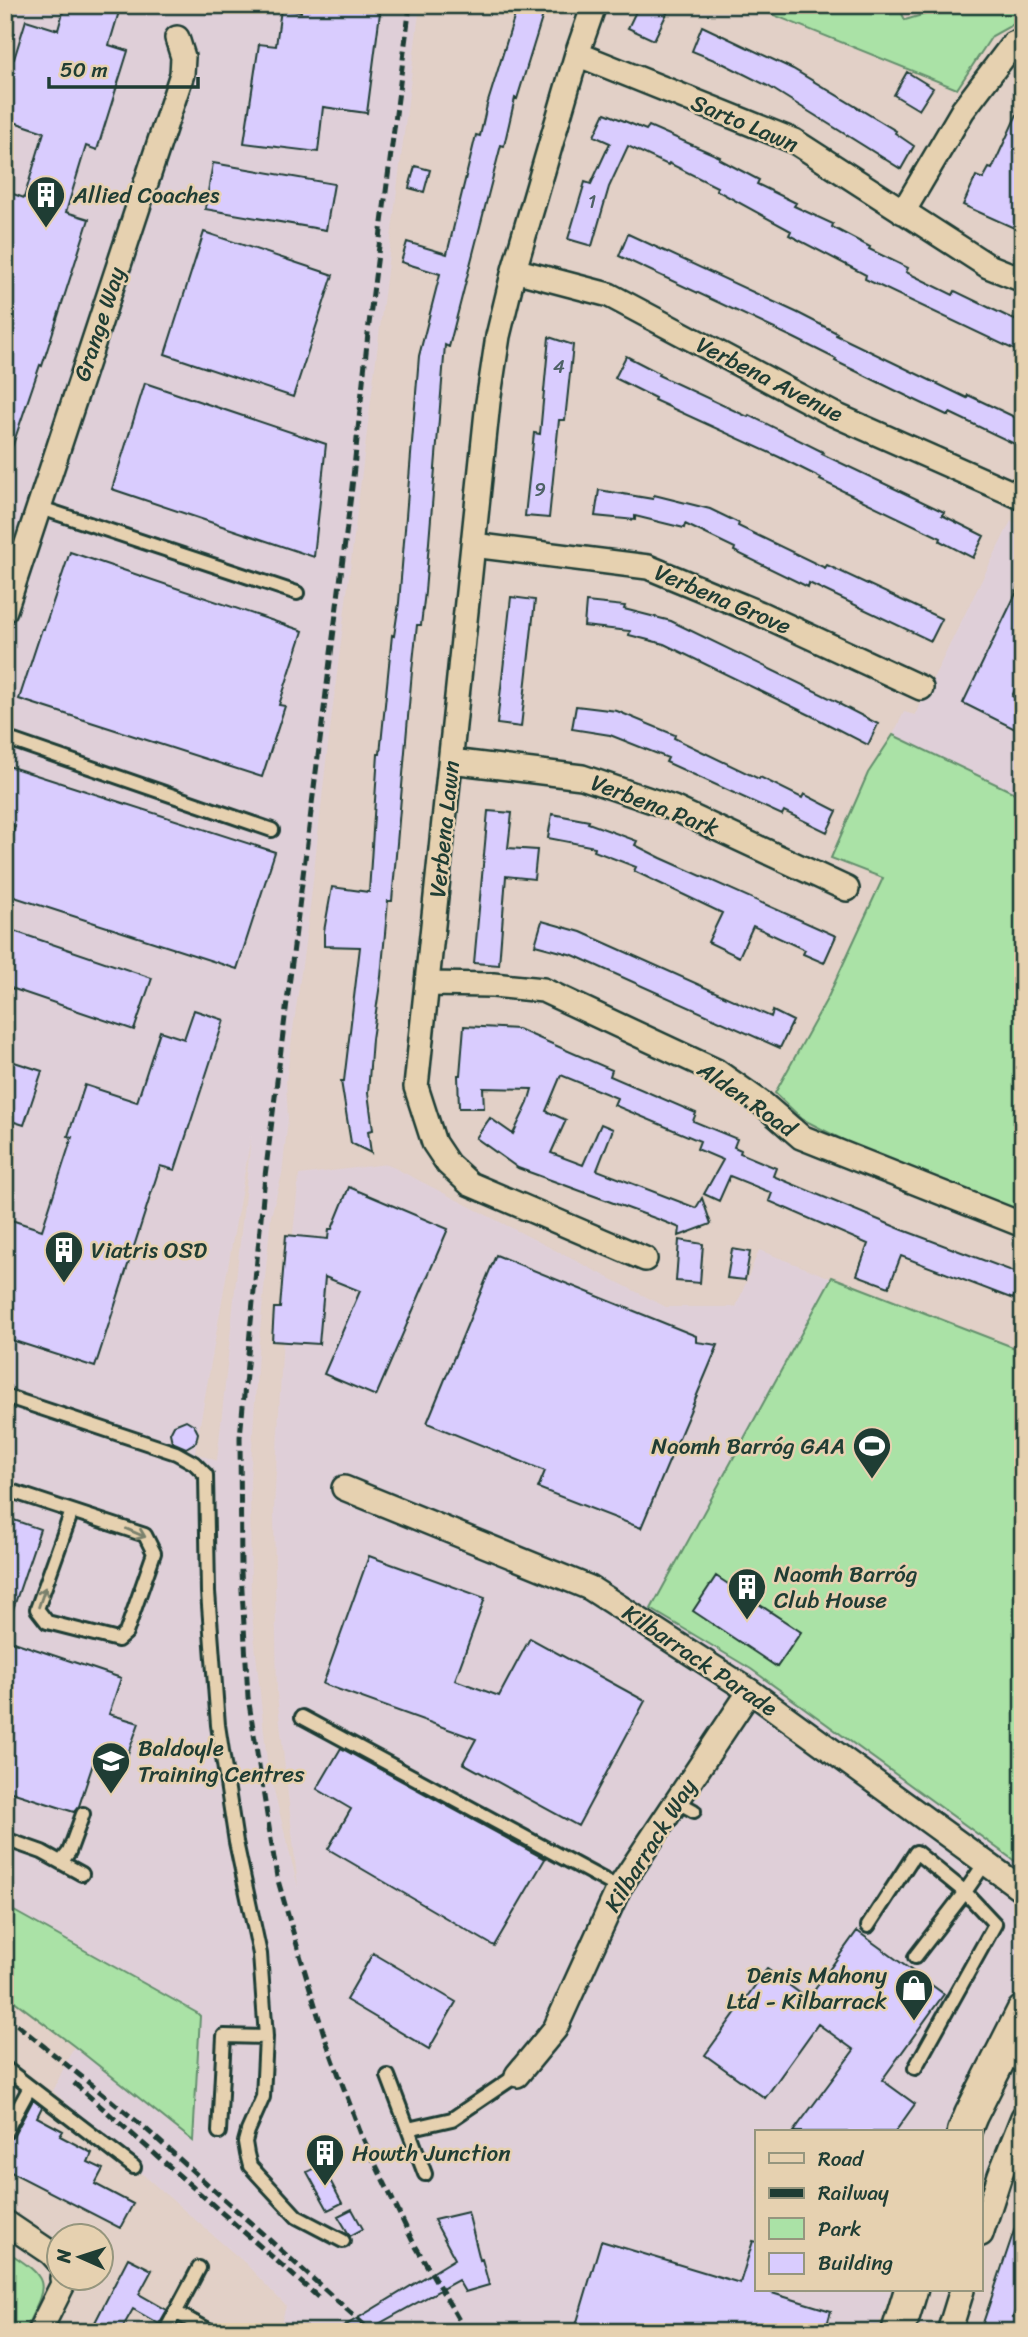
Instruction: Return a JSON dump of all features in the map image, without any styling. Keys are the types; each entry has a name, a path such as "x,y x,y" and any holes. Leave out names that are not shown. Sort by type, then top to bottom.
{"main road":[{"path":"965,2130 1023,2012"},
{"path":"898,2332 910,2292"}],"street":[{"name":"Verbena Lawn","path":"594,5 577,54 514,270 498,336 488,402 416,1087 434,1143 448,1164 470,1184 645,1259"},
{"name":"Grange Way","path":"5,610 10,580 38,507 182,74 183,57 177,38"},
{"path":"903,212 963,110 1013,44 1023,40"},
{"name":"Sarto Lawn","path":"577,54 794,141 988,266 1023,280"},
{"name":"Verbena Avenue","path":"514,270 609,295 833,414 1023,498"},
{"name":"Verbena Grove","path":"473,545 648,567 759,613 921,688"},
{"name":"Verbena Park","path":"451,761 582,777 673,808 848,889"},
{"name":"Alden Road","path":"428,984 493,985 543,990 716,1071 763,1104 801,1137 1023,1225"},
{"name":"Kilbarrack Parade","path":"344,1489 590,1588 750,1691 1023,1890"},
{"name":"Kilbarrack Way","path":"517,2075 555,2029 619,1888 685,1806 750,1691"},
{"path":"982,2228 988,2190 1023,2117"},
{"path":"5,2222 46,2250"},
{"path":"39,2332 59,2292"},
{"path":"949,2332 961,2292"}],"lane":[{"path":"38,507 296,593"},
{"path":"5,738 272,830"},
{"path":"5,1396 176,1453 194,1463 206,1475 208,1592 218,1725 236,1842 260,1954 266,2037 263,2097 245,2142 250,2166 296,2217 344,2241"},
{"path":"5,1489 72,1511 145,1535 154,1553 126,1633 118,1640 47,1622 37,1609 72,1511"},
{"path":"302,1717 619,1888"},
{"path":"61,1862 69,1852 83,1814"},
{"path":"5,1839 41,1852 82,1874"},
{"path":"868,1926 916,1852 965,1892 995,1924 915,2068"},
{"path":"915,1957 985,1863"},
{"path":"219,2132 224,2036 266,2037"},
{"path":"5,2068 134,2166"},
{"path":"408,2129 452,2119 517,2075"},
{"path":"388,2076 425,2174"},
{"path":"5,2133 30,2087"},
{"path":"164,2332 199,2268"},
{"path":"176,2312 212,2332"}],"shaded area":[{"path":"420,5 310,907 286,1081 288,1119 282,1174 271,1216 258,1352 250,1480 251,1604 267,1762 298,1887 277,1695 274,1510 283,1334 299,1175 387,1164 666,1307 736,1307 759,1250 1023,1353 1023,1975 998,2021 950,2130 755,2130 755,2292 890,2292 876,2332 284,2332 281,2324 286,2306 245,2263 125,2159 53,2091 74,2046 192,2140 200,2016 5,1906 5,6","holes":["251,1137 217,1461 195,1453"]},
{"path":"1011,521 1023,526 1023,797 893,735 904,712 915,715"}],"green space":[{"path":"749,5 898,5 905,20 956,5 1023,5 1023,19 992,36 957,89"},
{"path":"893,735 1023,797 1023,1212 845,1141 802,1119 775,1093 828,997 883,878 831,858 868,773"},
{"name":"Naomh Barróg GAA","path":"832,1277 1023,1351 1023,1867 751,1669 651,1609"},
{"path":"5,1906 200,2016 193,2141 5,1994"},
{"path":"5,2250 32,2269 42,2284 38,2302 24,2332 5,2332"}],"building":[{"path":"65,5 121,5 109,45 128,51 97,150 86,146 66,212 89,219 42,366 40,365 8,459 5,458 5,202 8,192 24,198 44,132 5,119 5,56 14,59 26,20 58,30"},
{"path":"301,5 381,5 367,113 323,107 318,152 244,143 259,44 276,46 281,9 301,12"},
{"path":"518,5 546,5 517,99 515,98 504,146 501,145 449,347 445,345 425,592 421,625 417,625 392,901 388,901 372,1039 368,1093 373,1130 368,1131 371,1153 351,1143 341,1081 344,1081 360,947 324,946 324,931 332,887 369,892 378,754 392,635 394,636 399,603 419,356 440,274 401,262 407,242 447,254 476,135 480,136"},
{"path":"639,5 671,5 654,40 628,28"},
{"path":"702,26 793,69 896,131 895,133 914,146 901,169 768,86 692,51"},
{"path":"907,72 933,88 919,110 894,95"},
{"path":"1023,101 1023,232 963,205 976,176 983,179 989,168 992,169"},
{"path":"605,113 646,130 649,126 720,157 719,159 759,180 757,184 796,203 794,206 833,224 832,227 870,247 869,249 908,268 906,272 953,295 955,291 1023,324 1023,354 865,279 866,275 789,235 791,231 716,190 717,187 628,146 609,187 592,246 568,239 585,182 591,184 610,143 594,136"},
{"path":"213,163 334,184 326,230 205,209"},
{"path":"415,166 430,170 424,192 409,188"},
{"path":"204,232 333,275 293,397 165,354"},
{"path":"628,234 798,313 837,333 836,335 967,398 968,395 1023,421 1023,448 950,413 949,416 917,401 794,338 619,256"},
{"path":"549,337 573,345 565,420 559,420 549,518 525,516 534,433 540,434"},
{"path":"626,356 659,373 658,375 748,417 749,415 823,452 822,454 944,512 942,515 984,536 973,558 940,541 941,538 820,480 821,478 779,457 654,400 655,398 615,378"},
{"path":"145,383 326,444 314,557 112,489"},
{"path":"599,490 653,499 654,495 710,509 739,523 738,526 825,568 827,565 942,619 931,641 809,583 808,587 685,524 684,528 635,516 635,520 595,516"},
{"path":"70,552 303,631 279,705 285,706 262,777 19,699"},
{"path":"1023,579 1023,674 1012,696 1023,702 1023,733 963,703"},
{"path":"511,597 535,600 521,727 497,724"},
{"path":"586,602 625,606 624,609 671,621 878,724 868,745 664,644 629,635 630,631 584,626"},
{"path":"576,706 617,711 675,735 674,738 759,779 760,777 802,798 804,794 837,811 827,832 784,811 782,815 666,762 668,758 610,735 572,729"},
{"path":"5,765 275,852 237,969 5,894 5,858 15,826 5,823"},
{"path":"488,811 512,813 508,848 537,850 534,879 506,876 499,965 474,963"},
{"path":"552,814 589,821 588,823 637,841 635,845 661,858 836,936 824,963 803,954 805,950 753,926 739,957 708,942 722,913 634,871 636,867 594,851 595,847 548,838"},
{"path":"542,921 581,932 771,1017 773,1011 793,1021 780,1048 573,955 535,945"},
{"path":"5,928 152,978 134,1030 5,986"},
{"name":"Viatris OSD","path":"194,1010 224,1020 175,1170 160,1166 95,1367 5,1338 5,1218 42,1230 72,1137 68,1136 85,1085 137,1102 160,1031 184,1039"},
{"path":"464,1026 518,1029 612,1070 610,1076 696,1113 693,1121 737,1139 734,1147 741,1150 740,1153 776,1168 773,1176 903,1230 1023,1275 1013,1299 901,1256 889,1287 857,1275 868,1244 769,1201 772,1193 730,1176 719,1201 704,1194 723,1160 697,1149 700,1141 614,1105 617,1098 561,1075 546,1111 566,1120 551,1153 583,1165 601,1124 613,1129 597,1170 696,1208 702,1198 711,1224 679,1236 680,1228 518,1168 476,1138 490,1118 513,1134 532,1089 483,1088 484,1108 459,1108 458,1075"},
{"path":"5,1059 42,1071 24,1125 5,1119"},
{"path":"349,1187 448,1229 376,1396 324,1374 360,1291 325,1277 319,1344 272,1341 274,1308 280,1308 286,1235 328,1239 329,1229 332,1229"},
{"path":"679,1240 703,1244 700,1283 676,1281"},
{"path":"732,1249 750,1252 745,1280 727,1278"},
{"path":"496,1255 696,1336 696,1342 718,1345 641,1528 538,1488 545,1471 427,1423"},
{"path":"186,1420 194,1425 198,1433 196,1442 186,1448 172,1442 170,1433 174,1425"},
{"path":"5,1517 40,1529 8,1624 5,1623"},
{"path":"369,1556 485,1598 455,1680 499,1696 530,1638 645,1701 578,1826 463,1763 476,1739 323,1684"},
{"name":"Naomh Barróg Club House","path":"716,1576 801,1632 777,1667 693,1611"},
{"path":"5,1639 121,1678 109,1714 139,1723 122,1770 94,1761 79,1806 74,1812 5,1790"},
{"path":"341,1748 545,1859 494,1946 328,1849 351,1809 317,1789"},
{"path":"857,1931 944,1994 882,2080 915,2104 896,2130 794,2130 854,2050 818,2024 765,2098 705,2055 767,1969 808,1999"},
{"path":"373,1953 456,2002 429,2049 346,2000"},
{"path":"33,2100 42,2107 37,2117 63,2131 60,2136 92,2153 88,2162 103,2169 95,2184 133,2204 120,2228 116,2226 116,2222 108,2222 5,2169 5,2142 13,2137"},
{"name":"Howth Junction","path":"322,2165 342,2203 328,2210 307,2172"},
{"path":"352,2209 363,2229 350,2236 338,2216"},
{"path":"1021,2210 1023,2285 1013,2317 1021,2320 1017,2332 980,2332"},
{"path":"468,2212 489,2285 465,2292 458,2280 364,2332 335,2332 455,2259 434,2220"},
{"path":"601,2241 740,2283 755,2242 755,2292 772,2292 831,2311 825,2332 574,2332"},
{"path":"128,2258 152,2270 139,2294 167,2310 159,2324 133,2309 120,2332 90,2332 111,2292 116,2292 116,2281"}],"railway":[{"path":"410,5 265,1176 240,1437 241,1572 248,1697 277,1877 290,1922 325,2038 361,2134 412,2240 466,2332"},
{"path":"5,2015 145,2128 372,2332"},
{"path":"74,2083 318,2297"}],"place":[{"name":"Allied Coaches","path":"46,229"},
{"name":"Viatris OSD","path":"64,1284"},
{"name":"Naomh Barróg GAA","path":"872,1480"},
{"name":"Naomh Barróg Club House","path":"747,1621"},
{"name":"Baldoyle Training Centres","path":"111,1795"},
{"name":"Denis Mahony Ltd - Kilbarrack","path":"914,2022"},
{"name":"Howth Junction","path":"325,2187"}]}
